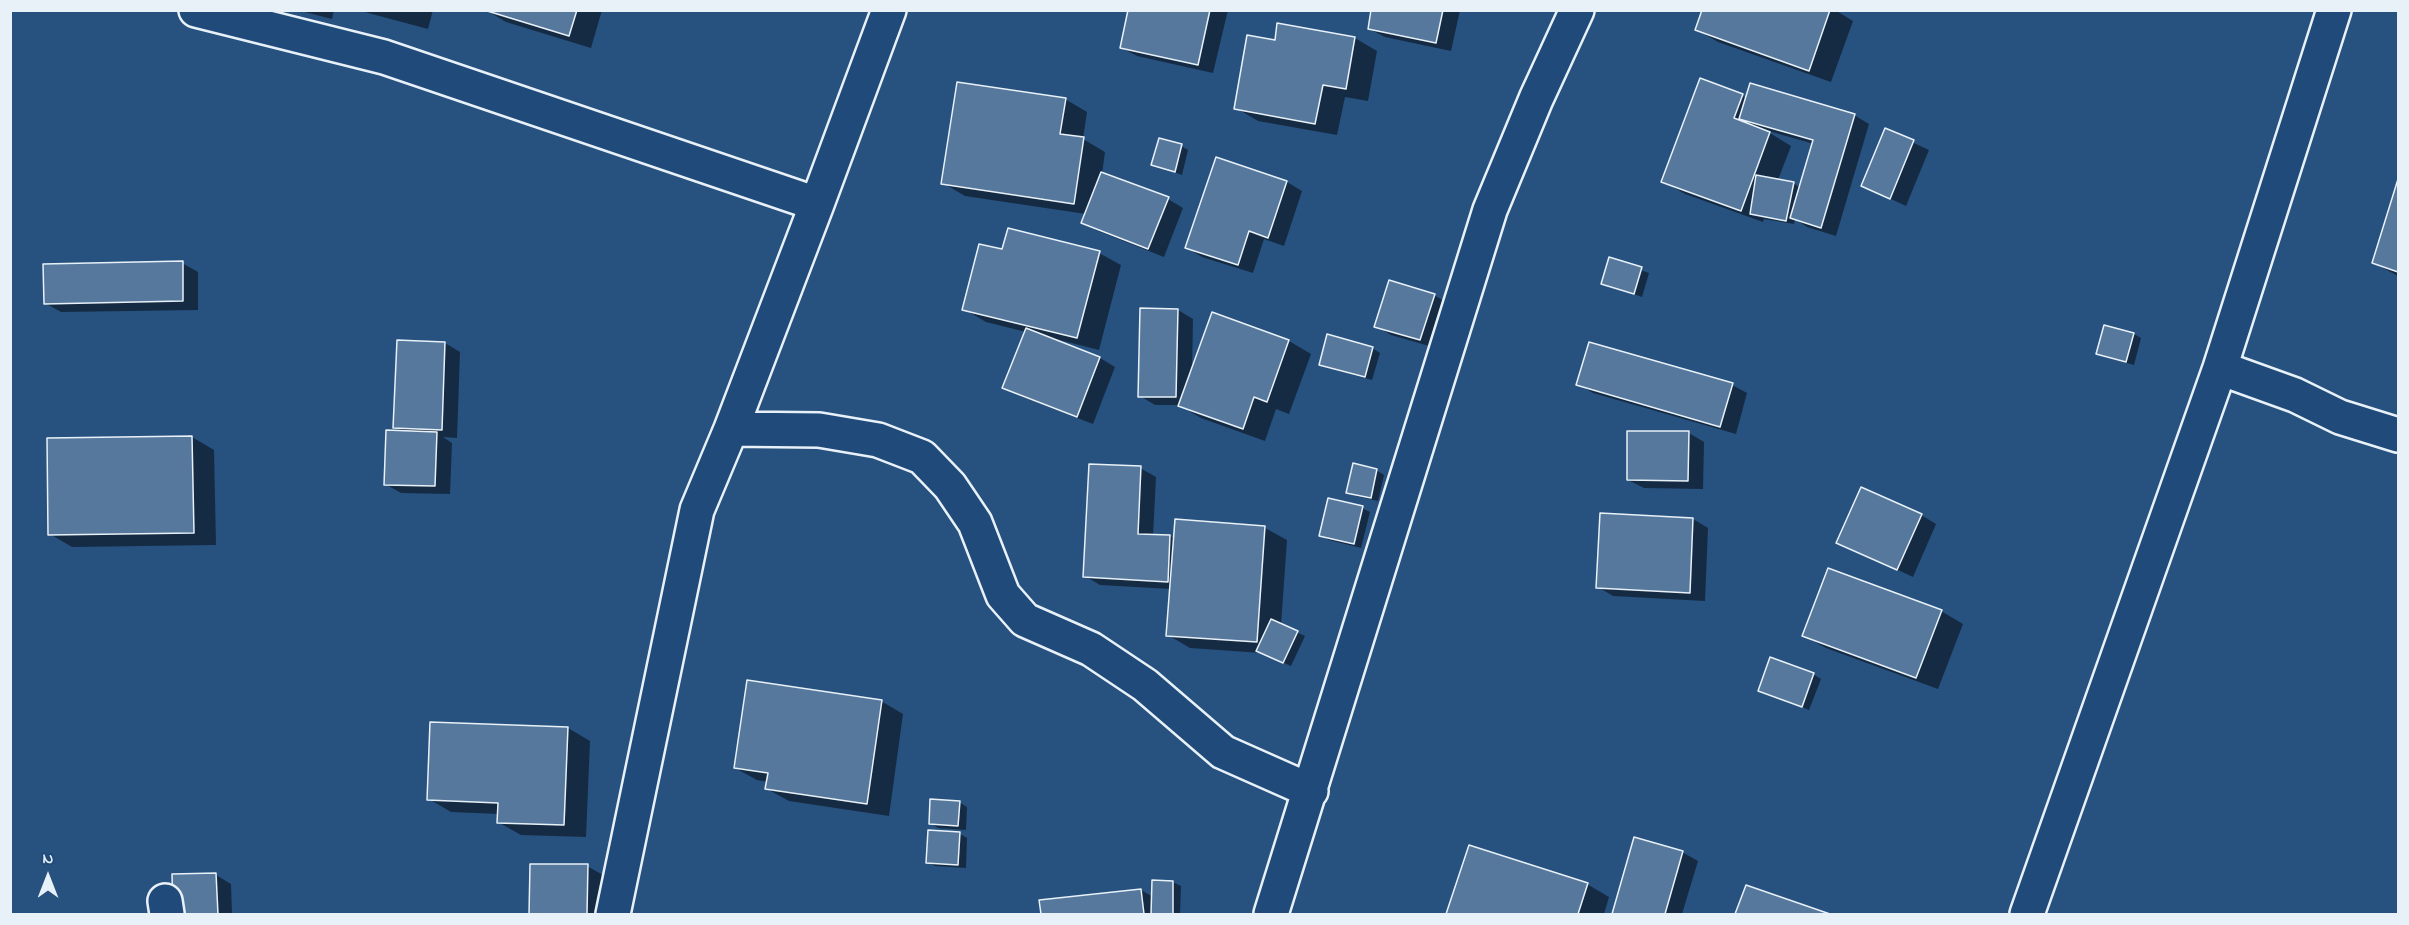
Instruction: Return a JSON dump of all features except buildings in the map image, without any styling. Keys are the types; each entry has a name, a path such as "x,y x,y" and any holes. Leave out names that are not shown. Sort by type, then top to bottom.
{"street":[{"path":"196,10 384,57 817,204"},
{"path":"613,915 697,510 731,429 817,204 888,10"},
{"path":"1271,915 1490,210 1536,99 1577,10"},
{"path":"2027,915 2220,368 2334,10"},
{"path":"2220,368 2295,395 2340,417 2398,435"},
{"path":"731,429 819,430 878,440 922,457 950,486 975,523 1003,596 1025,620 1091,649 1145,685 1223,752 1311,791"}]}
